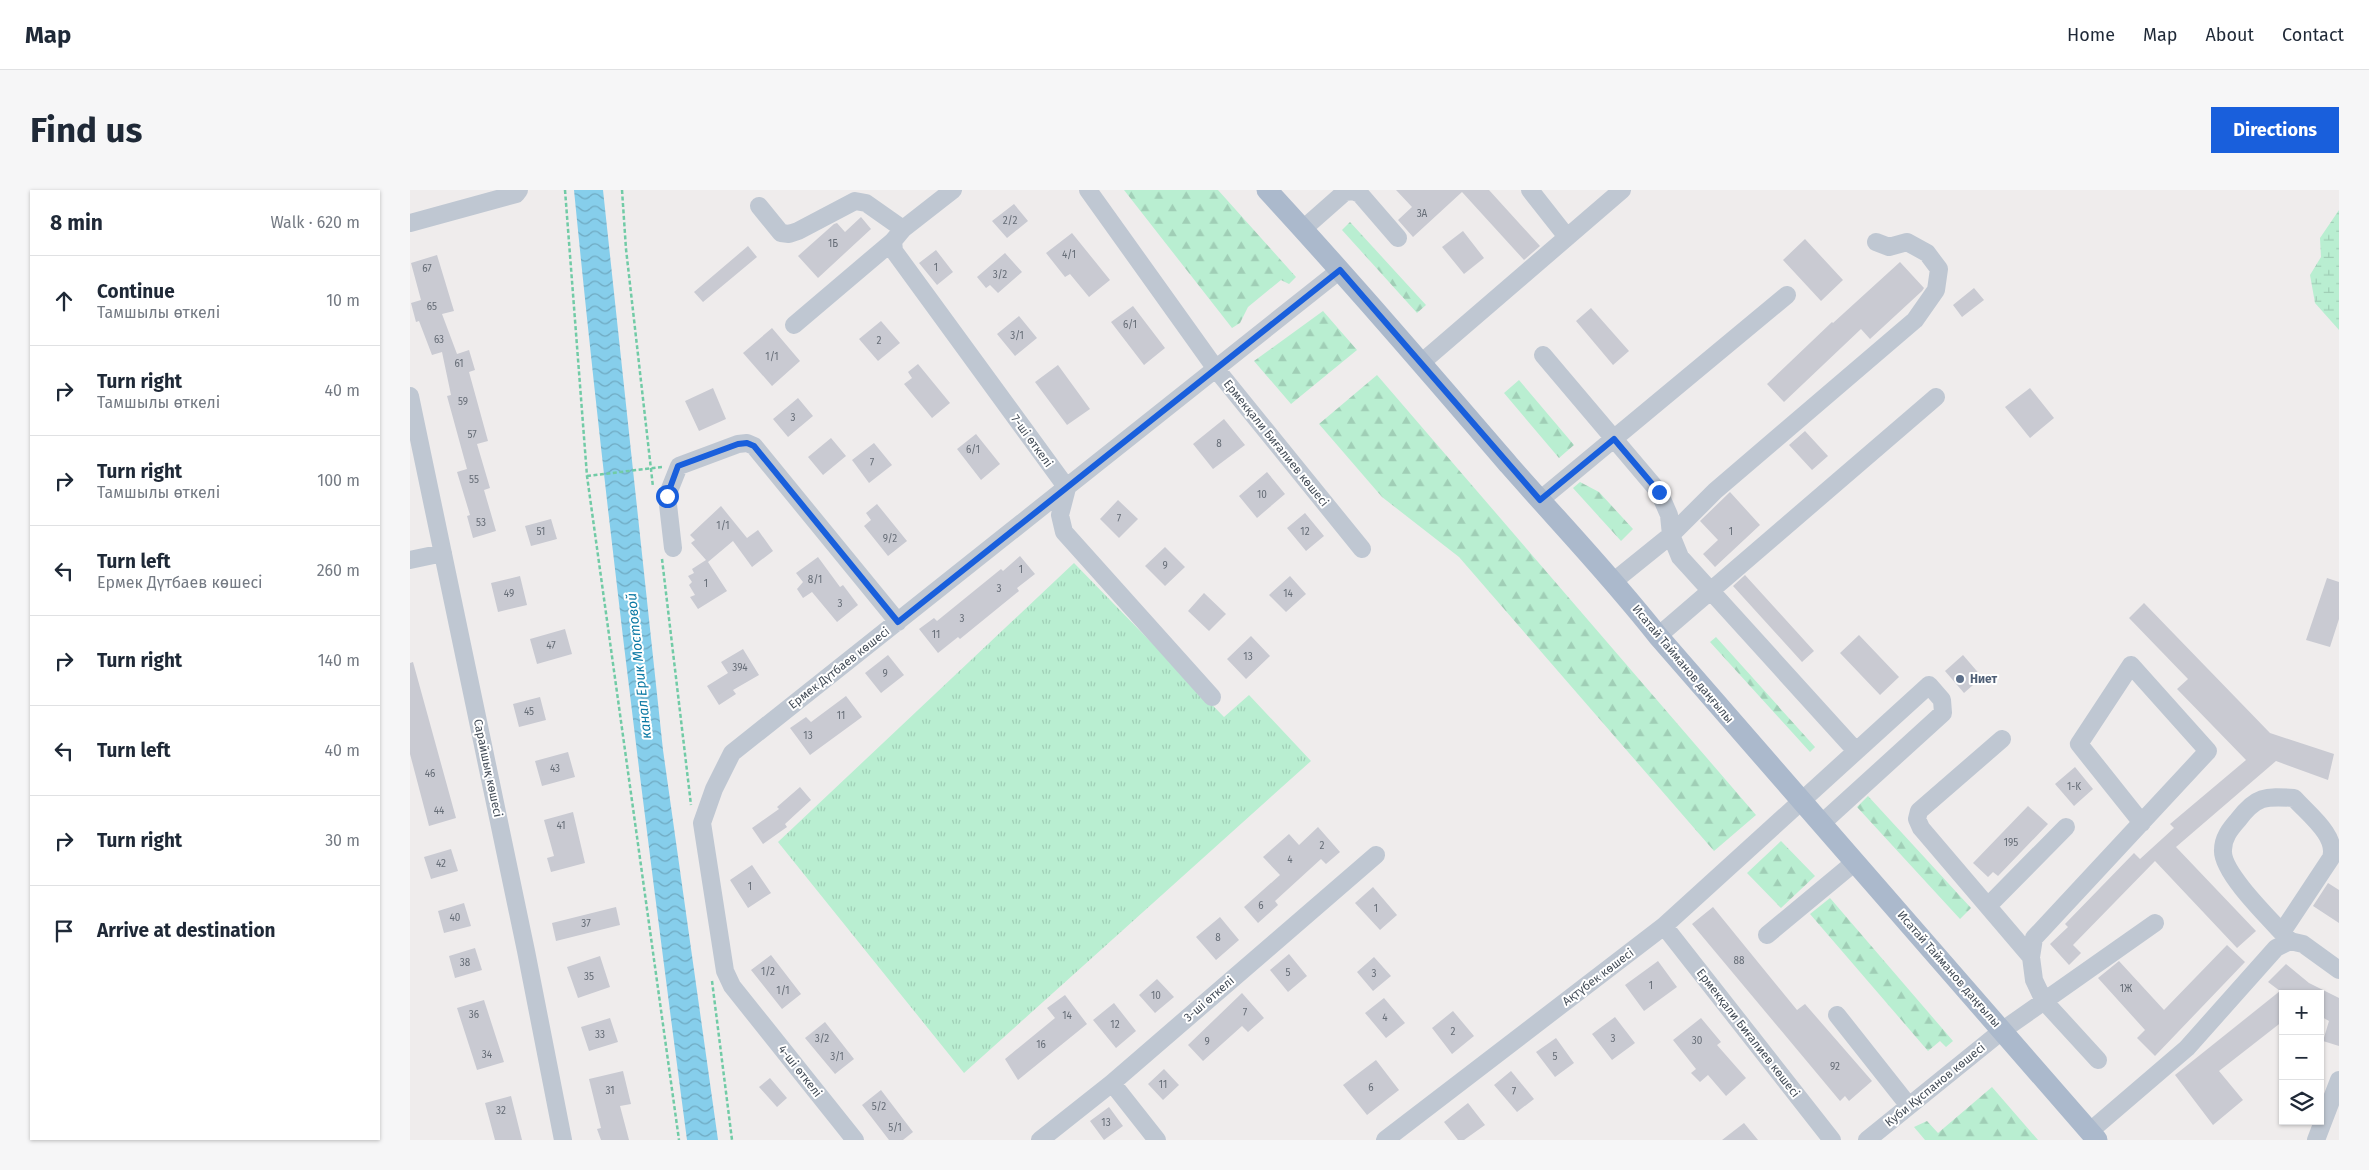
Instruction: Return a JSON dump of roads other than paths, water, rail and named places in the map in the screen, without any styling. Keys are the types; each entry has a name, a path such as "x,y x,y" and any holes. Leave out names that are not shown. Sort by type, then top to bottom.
{"main road":[{"name":"Исатай Тайманов даңғылы","path":"1267,190 1340,270 1540,500 1614,581 1658,636 2003,1030 2093,1136"}],"street":[{"path":"410,223 516,194 519,190"},
{"name":"Ермекқали Биғалиев көшесі","path":"1088,190 1216,369 1362,549"},
{"path":"1530,190 1567,237"},
{"path":"1421,363 1622,190"},
{"path":"1303,229 1345,192 1353,191 1360,194 1398,238"},
{"path":"794,325 898,235 942,193"},
{"path":"759,206 780,233 789,234 855,201 866,203 898,235"},
{"name":"7-шi өткелi","path":"898,235 894,251 1067,488"},
{"path":"1614,581 1671,535 1716,491 1914,320 1936,290 1939,269 1927,253 1907,242 1889,247 1876,242"},
{"name":"Ермек Дүтбаев көшесi","path":"746,1002 732,986 725,971 702,823 714,789 732,753 1340,270"},
{"path":"1540,500 1787,295"},
{"path":"1543,355 1659,492 1669,515 1671,535 1680,557 1856,751"},
{"name":"Сарайшық көшесі","path":"410,396 526,951 563,1140"},
{"path":"1658,636 1936,397"},
{"path":"667,552 667,496 678,466 738,444 747,443 754,446 898,622"},
{"path":"1067,488 1060,515 1064,532 1212,697"},
{"path":"410,560 443,553"},
{"path":"2098,1060 2044,1001 2034,980 2031,957 2034,938 2142,823 2208,751 2131,665 2079,744 2142,823"},
{"name":"Ақтүбек көшесi","path":"1385,1140 1664,926 1929,685 1942,700 1943,713 1822,824"},
{"path":"2002,739 1919,811 1917,819 1921,828 2031,957"},
{"path":"2093,1136 2187,1048 2276,948 2286,936 2331,858 2334,850 2326,833 2294,798 2276,797 2250,804 2227,833 2222,851 2230,873 2286,936 2303,944 2339,970"},
{"path":"1988,906 2066,827"},
{"name":"3-шi өткелi","path":"1040,1140 1112,1083 1376,855"},
{"path":"1767,935 1855,862"},
{"name":"Куби Құспанов көшесi","path":"1867,1140 2003,1030 2155,922"},
{"name":"Ермекқали Биғалиев көшесі","path":"1664,926 1832,1140"},
{"name":"4-шi өткелi","path":"746,1002 855,1140"},
{"path":"1837,1014 1909,1106"},
{"path":"2316,1140 2339,1080"},
{"path":"1112,1083 1157,1140"}],"water":[{"name":"канал Ерик Мостовой","path":"574,190 603,190 663,750 718,1140 687,1140 626,665"}],"place":[{"name":"Ниет","path":"1960,679"}]}
